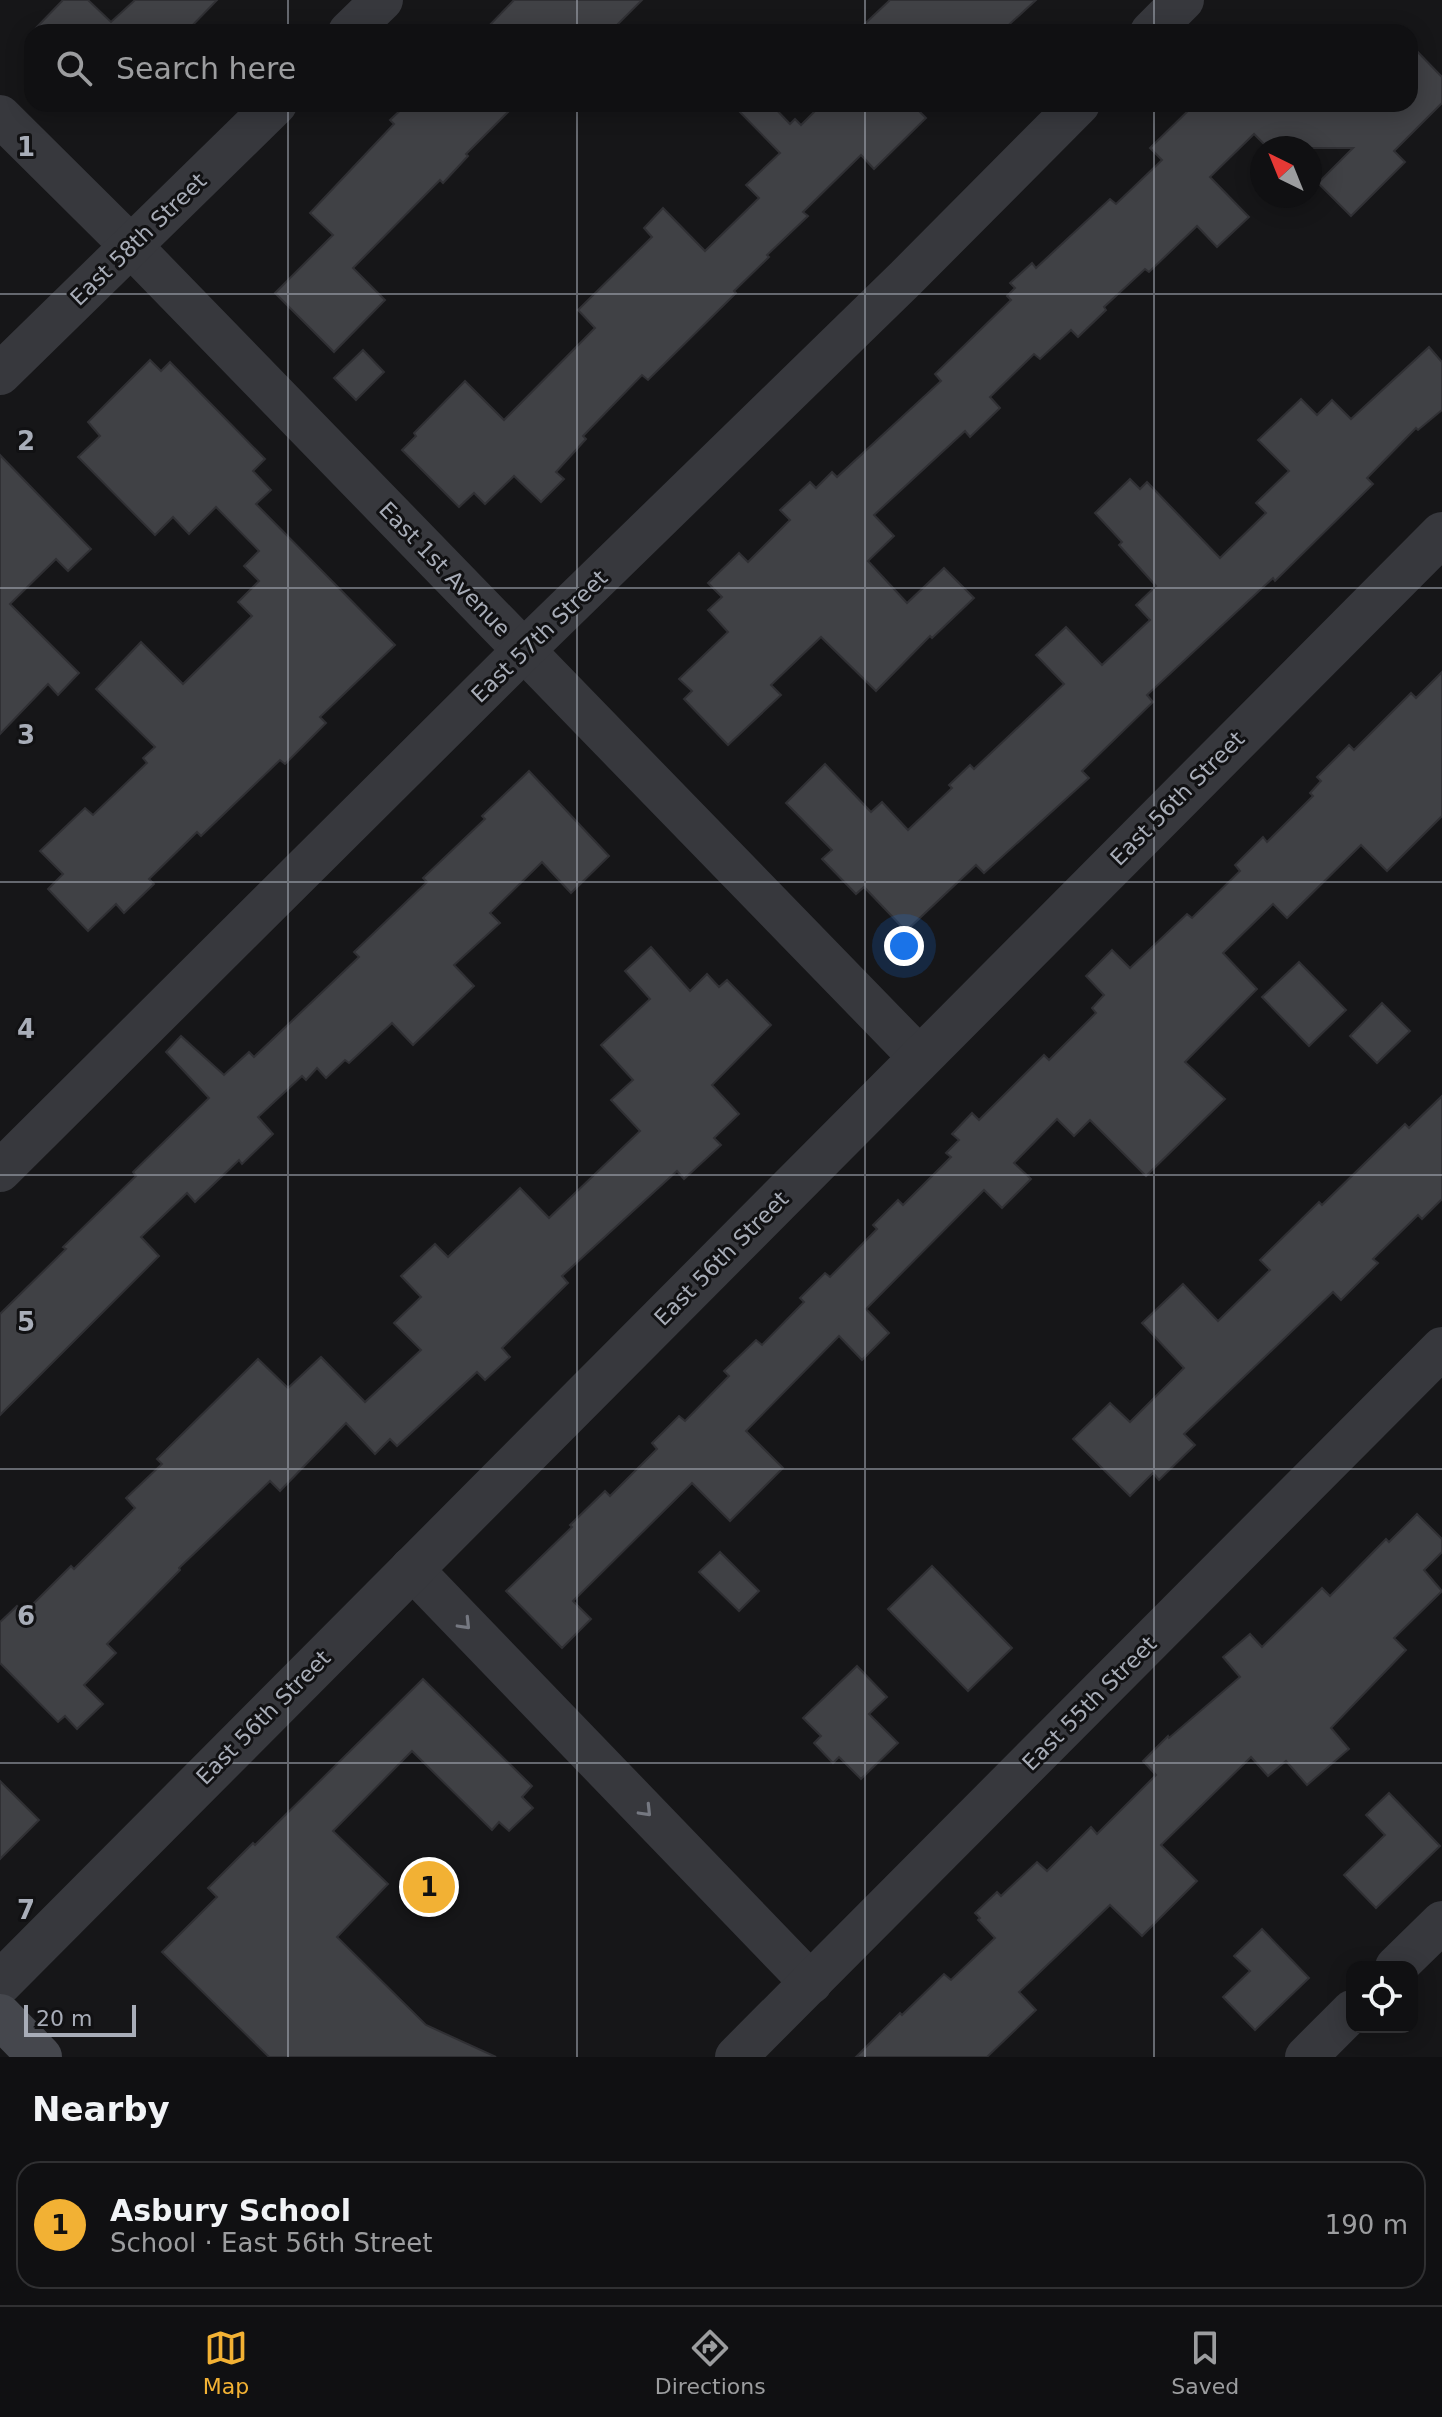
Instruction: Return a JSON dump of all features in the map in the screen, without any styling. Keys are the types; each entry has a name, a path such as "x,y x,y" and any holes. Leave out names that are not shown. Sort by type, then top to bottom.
{"main road":[{"path":"0,2016 40,2057"}],"street":[{"path":"357,24 382,0"},
{"path":"1159,24 1183,0"},
{"name":"East 58th Street","path":"0,374 268,112"},
{"name":"East 57th Street","path":"0,1171 1071,112"},
{"name":"East 1st Avenue","path":"0,116 131,246 920,1058"},
{"name":"East 56th Street","path":"0,1983 1442,534"},
{"name":"East 55th Street","path":"736,2057 1442,1348"},
{"path":"411,1568 811,1983"},
{"path":"1402,1961 1442,1922"},
{"path":"1306,2057 1346,2017"}],"building":[{"path":"63,0 88,0 111,22 135,0 217,0 194,24 40,24"},
{"path":"514,0 642,0 618,24 491,24"},
{"path":"890,0 1036,0 1010,24 864,24"},
{"path":"1418,52 1442,77 1442,103 1394,151 1405,162 1351,216 1322,187 1322,179 1353,148 1322,148 1322,136 1250,136 1210,177 1249,217 1217,247 1197,226 1149,272 1145,269 1104,307 1106,310 1078,337 1071,330 1040,359 1034,354 990,397 1000,408 970,437 965,431 874,515 894,536 868,561 907,603 944,568 974,598 932,638 930,636 876,691 821,637 771,685 781,695 728,745 684,699 692,691 679,679 728,632 708,610 722,597 708,583 739,553 748,562 790,520 780,510 810,482 816,488 832,472 837,477 941,381 935,374 1011,300 1007,296 1015,288 1010,283 1032,263 1036,268 1110,199 1116,204 1162,160 1150,148 1187,112 1418,112"},
{"path":"398,112 508,112 466,154 468,156 443,183 440,180 353,268 385,300 334,352 275,293 333,235 310,213 394,124 390,120"},
{"path":"740,112 779,112 790,124 795,119 801,125 814,112 920,112 926,118 874,169 861,155 803,212 808,216 767,255 769,257 734,291 736,293 648,380 642,375 583,436 586,439 556,472 564,479 541,502 514,476 485,504 474,493 459,507 402,450 416,436 414,433 465,381 504,420 595,328 578,310 652,237 644,228 663,208 705,251 759,198 746,185 780,153"},
{"path":"1429,347 1442,362 1442,410 1418,430 1416,428 1367,478 1373,484 1275,581 1273,578 1147,695 1153,702 1082,771 1089,778 984,873 976,865 906,931 864,887 856,894 822,859 832,850 786,803 825,764 871,812 882,802 908,830 952,788 949,785 970,765 974,769 1064,684 1036,655 1066,627 1102,665 1150,620 1136,605 1156,586 1095,513 1130,479 1140,489 1147,482 1220,558 1266,513 1256,503 1289,471 1258,440 1301,399 1317,415 1332,400 1351,419"},
{"path":"363,350 384,372 356,400 334,378"},
{"path":"150,360 161,371 170,362 265,459 253,471 271,490 256,504 395,645 320,717 326,723 285,764 280,760 201,836 197,832 149,879 154,884 124,913 116,904 88,931 48,889 63,874 40,851 85,808 93,815 147,763 143,758 155,747 96,689 141,642 183,684 252,616 238,602 259,581 244,566 259,551 216,507 189,534 173,517 155,535 78,457 100,436 88,422"},
{"path":"0,455 91,549 68,571 56,559 10,604 79,673 58,695 48,684 0,734"},
{"path":"1442,672 1442,816 1387,871 1361,845 1287,918 1273,904 1223,953 1257,989 1185,1062 1225,1099 1146,1176 1090,1120 1074,1136 1057,1119 1014,1163 1031,1179 1002,1208 984,1190 866,1309 889,1333 862,1360 839,1336 746,1431 783,1468 730,1521 692,1483 573,1601 591,1619 562,1648 506,1591 605,1491 610,1496 657,1449 652,1443 679,1416 685,1421 729,1376 724,1371 756,1340 762,1345 804,1302 800,1298 825,1273 830,1277 877,1229 873,1225 898,1200 903,1205 951,1157 946,1153 959,1140 952,1134 972,1113 979,1120 1044,1055 1049,1060 1096,1013 1092,1008 1104,995 1086,976 1112,950 1130,968 1187,914 1192,918 1240,871 1235,865 1263,837 1267,842 1313,796 1310,793 1321,781 1317,777 1349,745 1354,750 1411,693 1416,698"},
{"path":"529,771 609,856 571,893 542,862 490,913 500,923 454,965 474,986 413,1045 392,1023 349,1063 345,1060 326,1078 317,1068 306,1080 302,1076 258,1117 273,1134 242,1164 239,1160 195,1202 187,1193 141,1237 159,1256 0,1415 0,1314 136,1176 133,1172 209,1098 166,1052 181,1036 224,1075 249,1052 254,1057 359,957 354,952 427,882 423,878 485,819 482,816"},
{"path":"651,947 690,991 707,974 719,987 727,980 771,1025 712,1085 739,1114 714,1138 721,1145 684,1179 677,1171 562,1276 568,1283 502,1348 510,1357 485,1380 477,1372 397,1446 390,1439 375,1454 346,1423 280,1491 270,1481 179,1568 107,1644 116,1653 84,1685 103,1704 77,1729 65,1716 58,1722 0,1663 0,1622 17,1606 24,1613 135,1508 126,1498 162,1464 157,1459 258,1359 288,1388 321,1357 365,1402 421,1350 394,1323 421,1297 401,1276 435,1244 448,1257 520,1188 549,1218 640,1131 611,1100 633,1080 601,1045 650,999 625,971"},
{"path":"1299,962 1346,1010 1309,1046 1262,997"},
{"path":"1382,1003 1410,1031 1377,1063 1350,1036"},
{"path":"1442,1096 1442,1199 1422,1219 1418,1215 1373,1259 1378,1263 1341,1300 1333,1292 1184,1434 1195,1445 1159,1480 1153,1473 1130,1496 1073,1439 1110,1403 1130,1422 1184,1368 1142,1323 1183,1284 1218,1321 1270,1270 1260,1260 1405,1124 1409,1128"},
{"path":"1417,1514 1442,1539 1442,1552 1424,1570 1442,1591 1394,1638 1406,1650 1331,1728 1349,1749 1307,1785 1286,1761 1268,1776 1251,1757 1161,1845 1197,1881 1142,1936 1110,1905 1019,1992 1036,2010 987,2057 856,2057 944,1974 951,1980 995,1938 975,1913 997,1892 1001,1896 1037,1862 1047,1871 1091,1827 1097,1834 1156,1775 1143,1761 1168,1736 1240,1677 1223,1657 1250,1634 1262,1647 1322,1588 1330,1596 1386,1539 1389,1542"},
{"path":"720,1552 759,1591 739,1611 699,1572"},
{"path":"932,1566 1012,1648 968,1691 888,1609"},
{"path":"857,1666 887,1697 869,1714 898,1743 861,1779 839,1757 833,1763 814,1743 821,1736 803,1718"},
{"path":"423,1679 532,1786 522,1797 533,1808 509,1831 499,1822 492,1830 412,1751 333,1831 388,1884 337,1937 426,2025 496,2057 269,2057 162,1952 217,1897 208,1888"},
{"path":"0,1781 39,1820 0,1859"},
{"path":"1389,1793 1440,1846 1376,1908 1344,1875 1385,1835 1366,1815"},
{"path":"1262,1929 1309,1978 1255,2030 1223,1997 1250,1971 1234,1956"}],"place":[{"name":"Asbury School","path":"429,1887"}]}
